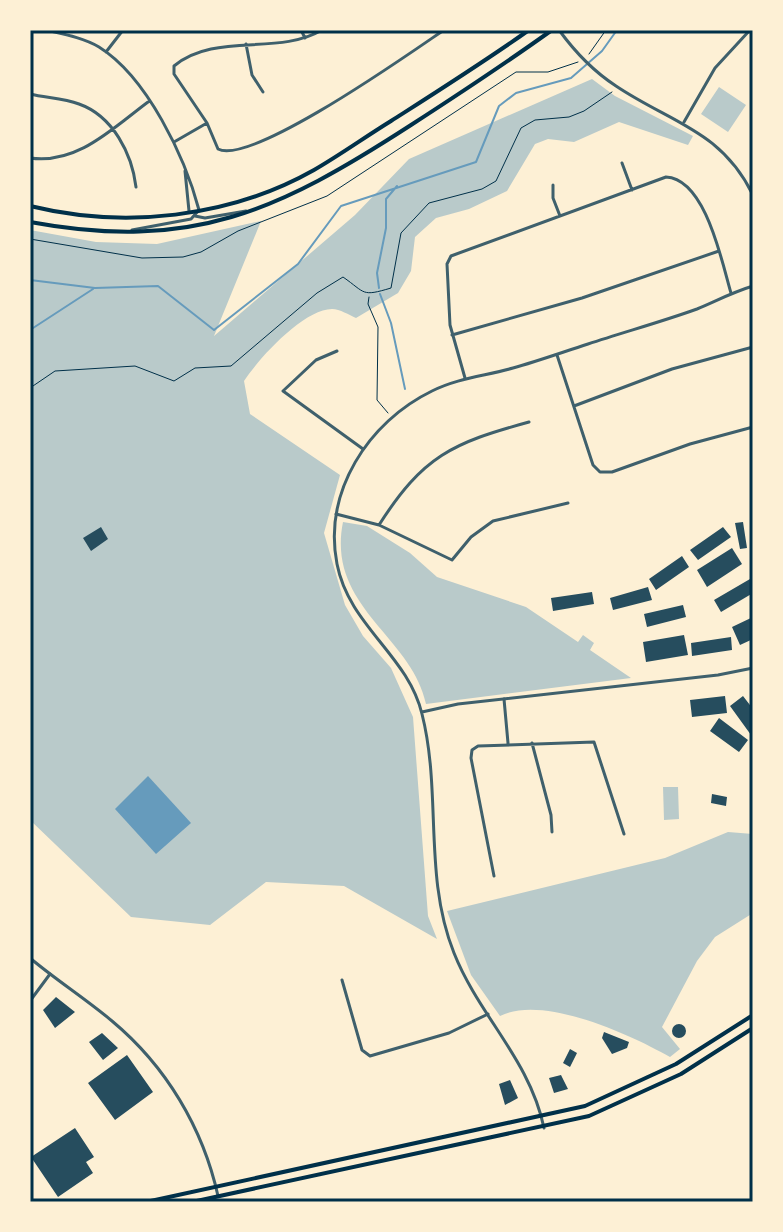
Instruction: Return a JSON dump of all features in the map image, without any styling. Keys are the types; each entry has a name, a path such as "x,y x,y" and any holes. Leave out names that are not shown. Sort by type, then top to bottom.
{"main road":[{"path":"30,206 84,216 123,219 192,214 260,195 313,171 529,30"},
{"path":"30,222 89,232 127,233 171,230 252,211 319,183 552,30"},
{"path":"146,1202 542,1118 585,1106 636,1085 753,1015"},
{"path":"192,1202 589,1116 641,1095 753,1028"}],"street":[{"path":"46,30 88,42 128,69 174,142 199,210"},
{"path":"106,52 123,30"},
{"path":"301,30 305,38"},
{"path":"322,30 305,38 199,52 173,68 221,152 275,136 301,122 444,30"},
{"path":"559,30 577,54 617,87 684,122 728,156 753,195"},
{"path":"684,122 715,68 750,30"},
{"path":"246,44 252,75 263,92"},
{"path":"30,94 78,103 112,129 128,154 136,187"},
{"path":"30,158 52,160 68,156 148,102"},
{"path":"174,142 207,123"},
{"path":"622,163 632,190"},
{"path":"185,171 184,186 192,214"},
{"path":"465,378 452,335 449,258 666,177 680,183 705,212 731,293"},
{"path":"553,185 553,198 560,216"},
{"path":"127,233 141,226 178,223 192,214 205,218 236,210 252,211"},
{"path":"452,335 582,298 720,251"},
{"path":"544,1128 525,1070 458,964 439,908 422,712 404,673 361,622 346,595 336,561 336,514 346,477 363,449 392,418 432,391 465,378 557,355 698,308 753,286"},
{"path":"574,406 672,369 753,347"},
{"path":"337,351 316,360 283,391 363,449"},
{"path":"557,355 593,465 600,472 612,472 700,441 753,427"},
{"path":"379,525 406,485 441,453 480,435 529,422"},
{"path":"336,514 379,525 452,560 471,537 493,521 568,503"},
{"path":"422,712 753,668"},
{"path":"504,699 508,743"},
{"path":"494,876 471,753 478,746 594,742 624,834"},
{"path":"532,743 552,832"},
{"path":"30,958 114,1023 151,1059 192,1121 218,1196"},
{"path":"30,1001 50,974"},
{"path":"342,980 362,1050 370,1056 449,1033 488,1014"}],"path":[{"path":"30,388 49,373 65,370 135,366 174,381 195,368 231,366 317,293 343,277 357,291 370,295 391,288 401,233 429,203 482,189 496,181 521,128 535,120 569,117 584,111 617,87"},
{"path":"370,295 368,304 378,327 377,400 392,418"}],"shaded area":[{"path":"592,79 615,96 693,136 688,145 619,122 574,142 548,139 535,144 507,191 469,209 436,218 415,237 411,271 398,293 356,318 332,309 309,317 283,336 244,381 250,414 340,475 324,533 345,605 363,636 391,668 413,717 428,916 437,939 344,886 266,882 210,925 131,917 30,820 30,230 96,242 157,244 261,221 214,336 355,215 409,159"},
{"path":"719,87 746,105 728,132 701,114"},
{"path":"343,522 367,526 410,553 437,577 526,607 578,642 583,635 594,643 590,650 631,678 426,704 418,680 405,659 358,599 347,577 341,551"},
{"path":"663,787 678,787 679,819 664,820"},
{"path":"728,832 753,834 753,913 715,937 697,961 662,1027 680,1049 670,1057 633,1038 562,1014 539,1010 500,1016 471,975 447,911 665,858"}],"water":[{"path":"148,776 191,823 156,854 115,809"}],"building":[{"path":"743,522 747,548 740,549 735,523"},
{"path":"101,527 108,539 91,551 83,538"},
{"path":"723,527 731,537 698,560 690,550"},
{"path":"732,548 742,564 707,587 697,570"},
{"path":"682,556 689,567 656,590 649,579"},
{"path":"750,579 753,593 721,612 714,600"},
{"path":"648,587 652,600 613,610 610,598"},
{"path":"592,592 594,604 553,611 551,598"},
{"path":"683,605 686,617 647,627 644,614"},
{"path":"753,617 753,639 740,645 732,627"},
{"path":"684,635 688,655 646,662 643,642"},
{"path":"731,637 732,650 692,656 691,643"},
{"path":"725,696 727,713 692,717 690,700"},
{"path":"743,696 753,709 751,735 730,706"},
{"path":"719,718 748,740 739,752 710,731"},
{"path":"712,794 727,797 726,806 711,803"},
{"path":"56,997 75,1012 55,1028 43,1010"},
{"path":"679,1024 686,1031 679,1038 672,1031"},
{"path":"604,1032 629,1042 627,1048 612,1054 602,1038"},
{"path":"102,1033 118,1048 103,1060 89,1042"},
{"path":"570,1049 577,1053 570,1067 563,1063"},
{"path":"127,1055 153,1092 115,1120 88,1083"},
{"path":"561,1075 568,1089 554,1093 549,1078"},
{"path":"510,1080 518,1098 505,1105 499,1084"},
{"path":"75,1128 94,1157 86,1162 93,1173 58,1197 31,1157"}],"waterway":[{"path":"30,280 95,288 158,286 214,330 298,264 341,206 476,162 499,106 516,93 571,78 602,51 617,30"},
{"path":"379,288 377,273 386,228 386,199 397,186"},
{"path":"30,330 93,289"},
{"path":"380,294 391,323 405,389"}]}
